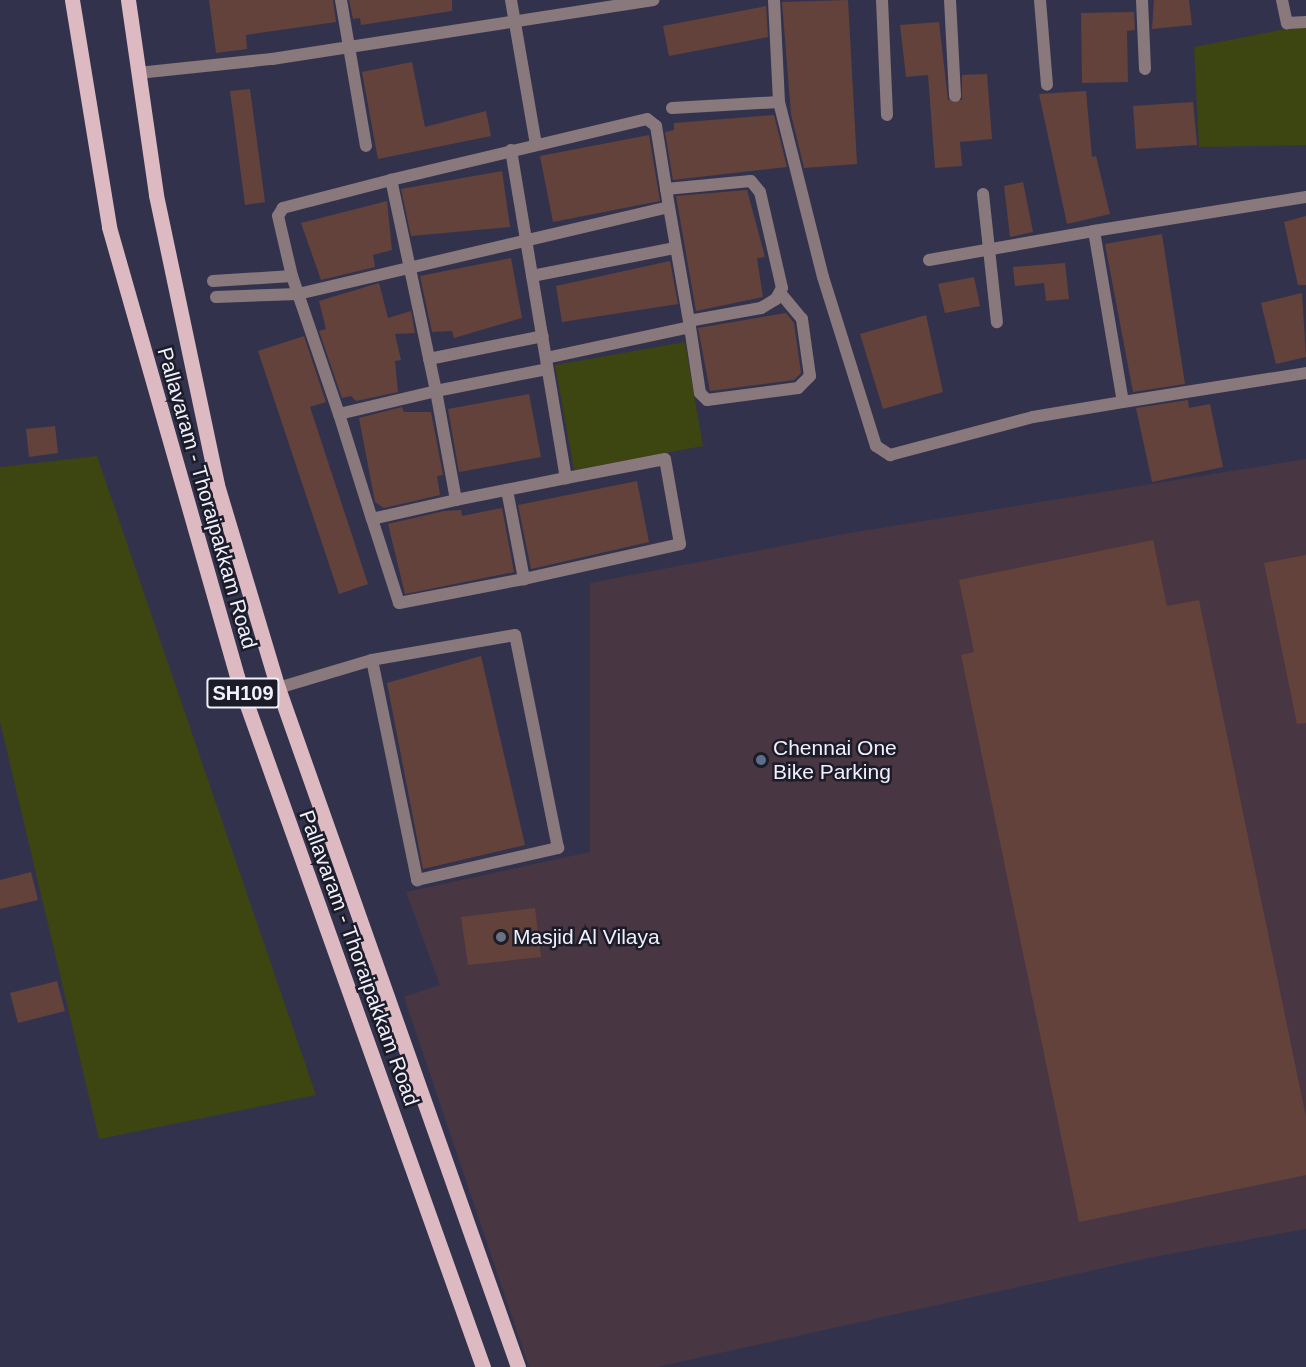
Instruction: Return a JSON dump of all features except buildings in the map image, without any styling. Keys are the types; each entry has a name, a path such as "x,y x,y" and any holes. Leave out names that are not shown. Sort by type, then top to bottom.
{"main road":[{"name":"Pallavaram - Thoraipakkam Road","path":"72,0 110,227 234,666 483,1367"},
{"name":"Pallavaram - Thoraipakkam Road","path":"128,0 156,195 217,485 278,688 518,1367"}],"street":[{"path":"341,0 347,46 366,146"},
{"path":"511,0 513,24 535,140"},
{"path":"138,73 513,24 653,0"},
{"path":"774,0 779,102 823,277 876,446 890,455 1033,417 1306,374"},
{"path":"882,0 887,115"},
{"path":"950,0 955,96"},
{"path":"1040,0 1047,85"},
{"path":"1142,0 1145,69"},
{"path":"1282,0 1287,23 1306,22"},
{"path":"672,108 779,102"},
{"path":"372,519 665,459 680,544 524,579 399,603 292,276 279,211 511,150 535,140 647,119 656,126 675,248 700,393 706,400 798,388 810,376 802,319 780,293 760,192 751,180 666,189"},
{"path":"511,150 566,478"},
{"path":"391,180 408,269 436,391 456,500"},
{"path":"983,194 997,322"},
{"path":"929,260 989,248 1306,197"},
{"path":"216,297 298,294 408,269 526,238 669,207"},
{"path":"1094,231 1123,402"},
{"path":"532,276 675,248"},
{"path":"213,281 292,276"},
{"path":"339,414 546,363 689,324 761,308 780,293"},
{"path":"429,359 543,336"},
{"path":"507,490 524,579"},
{"path":"278,688 372,660 515,635 558,848 417,880 372,660"}],"shaded area":[{"path":"1306,459 1306,1229 1153,1257 657,1367 529,1367 404,997 440,985 406,892 590,852 590,583 844,534"}],"green space":[{"path":"1306,25 1306,145 1199,147 1194,47"},
{"path":"685,342 703,446 574,470 555,365"},
{"path":"97,456 316,1095 99,1139 0,722 0,467"}],"place":[{"name":"Chennai One Bike Parking","path":"761,760"},
{"name":"Masjid Al Vilaya","path":"501,937"}]}
